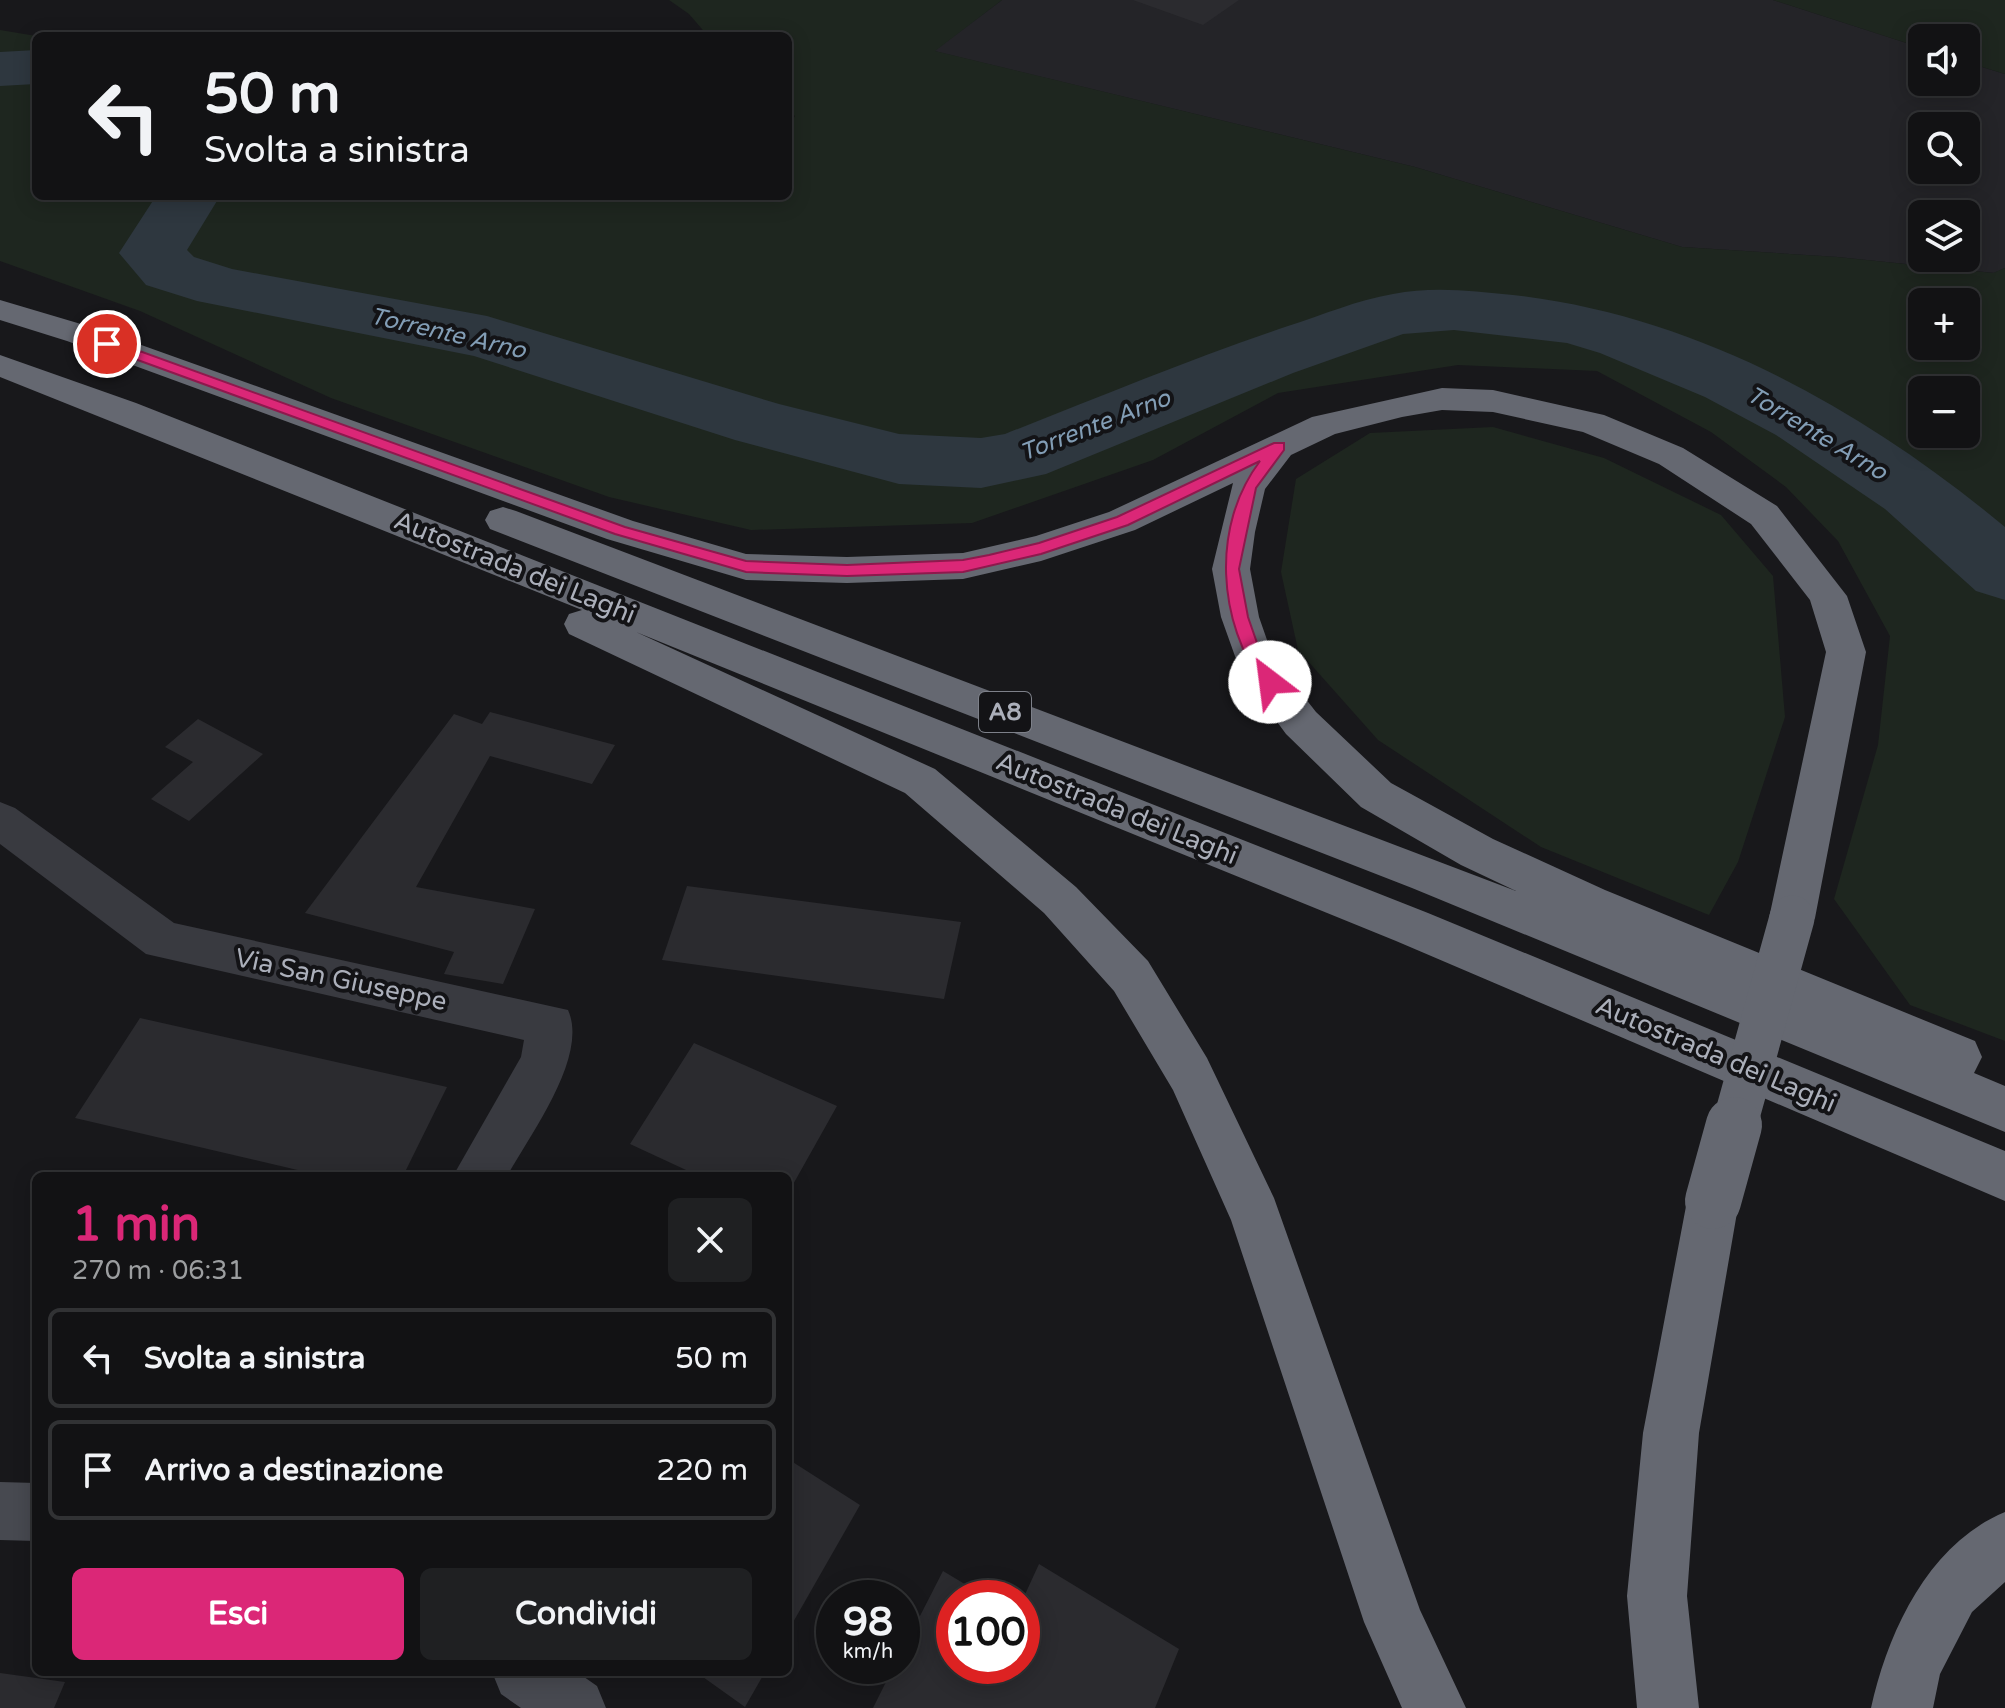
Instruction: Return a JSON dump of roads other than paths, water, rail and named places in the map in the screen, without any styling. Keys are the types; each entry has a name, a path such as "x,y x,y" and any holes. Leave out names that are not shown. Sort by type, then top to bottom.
{"highway":[{"path":"0,310 79,334 620,530 746,567 847,570 963,566 1028,551 1122,521 1324,425 1442,399 1493,401 1592,423 1671,456 1764,515 1828,596 1846,652 1792,918 1713,1201 1671,1433 1657,1596 1668,1708"},
{"name":"Autostrada dei Laghi","path":"0,326 1428,875 2005,1109"},
{"name":"Autostrada dei Laghi","path":"0,365 124,411 1412,927 2005,1176"},
{"path":"124,411 920,781 1060,900 1131,976 1190,1074 1256,1216 1394,1622 1435,1708"},
{"path":"1279,446 1248,487 1237,532 1231,569 1240,617 1255,662 1301,723 1376,795 1477,852 1589,904 2005,1077"},
{"path":"1902,1708 1911,1667 1951,1591 2005,1542"}],"main road":[{"path":"0,1511 32,1512"},
{"path":"529,1676 575,1708"}],"street":[{"name":"Via San Giuseppe","path":"0,820 162,940 551,1025 544,1063 481,1172"}],"waterway":[{"name":"Torrente Arno","path":"0,69 32,67"},
{"name":"Torrente Arno","path":"185,200 152,253 170,271 221,287 487,337 761,423 899,459 981,463 1019,456 1268,357 1394,314 1454,309 1573,323 1625,338 1730,381 1802,418 1912,491 2005,571"}]}
